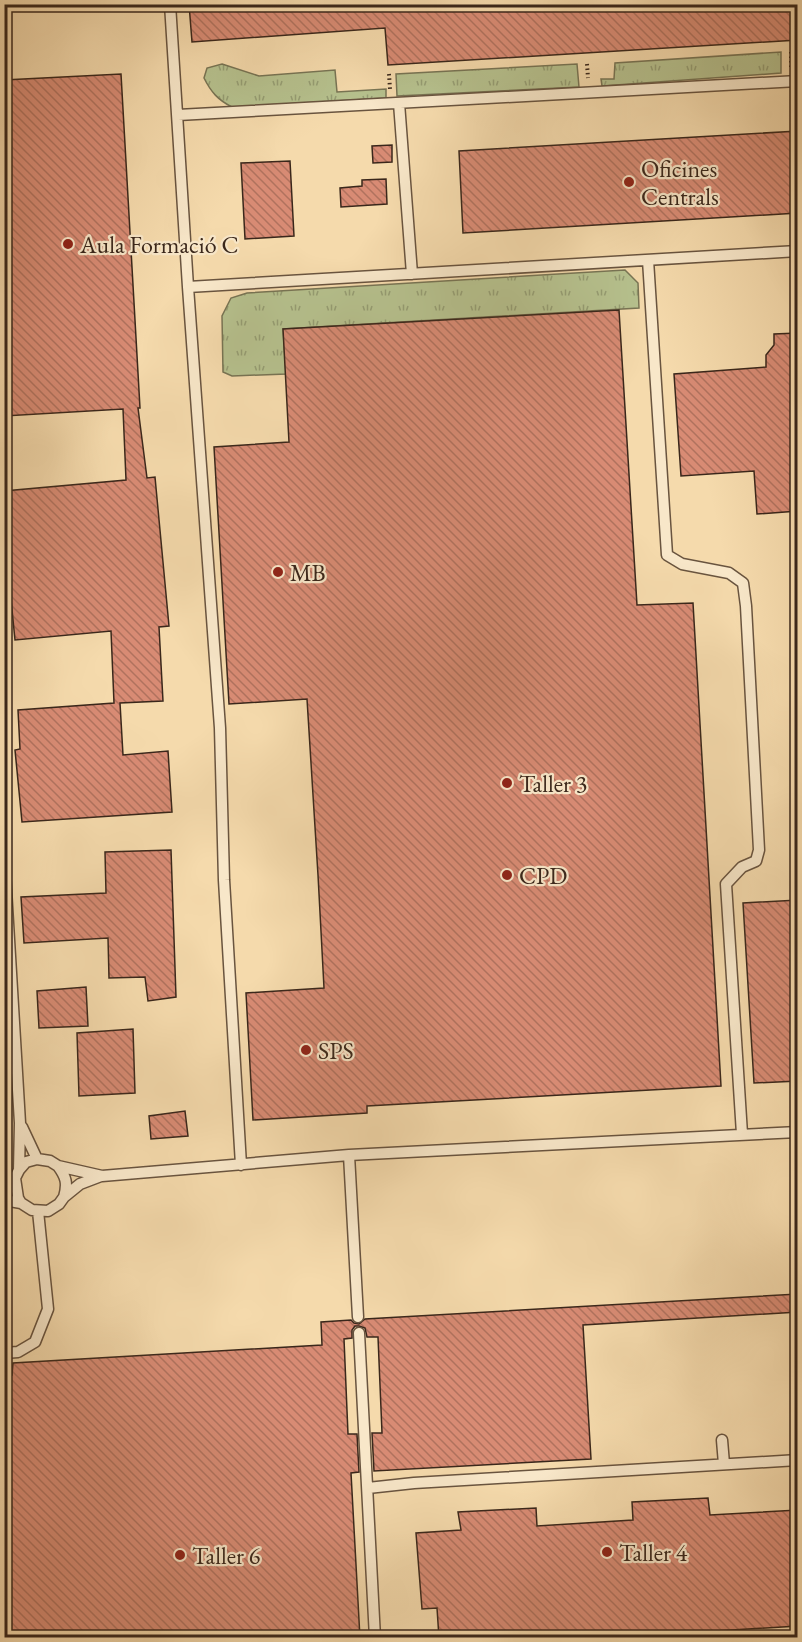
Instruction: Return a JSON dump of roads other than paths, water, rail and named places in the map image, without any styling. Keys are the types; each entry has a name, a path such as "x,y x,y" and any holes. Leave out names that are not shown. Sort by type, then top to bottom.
{"lane":[{"path":"170,4 220,728 224,880 241,1165"},
{"path":"178,115 794,77"},
{"path":"395,100 412,274"},
{"path":"188,287 798,251"},
{"path":"648,260 667,555 682,564 729,573 743,583 746,606 759,850 756,861 742,867 726,884 742,1134"},
{"path":"4,856 20,1124 17,1174 18,1198 21,1203"},
{"path":"20,1124 37,1159"},
{"path":"4,1200 21,1203 32,1210 48,1211 80,1184 102,1176 349,1155 798,1132"},
{"path":"349,1155 358,1317"},
{"path":"4,1183 17,1174 26,1162 37,1159 102,1176"},
{"path":"58,1166 66,1176 67,1186 64,1197"},
{"path":"4,1353 18,1352 35,1342 48,1309 38,1211"},
{"path":"359,1333 375,1638"},
{"path":"722,1440 724,1464"},
{"path":"368,1488 798,1460"}],"place":[{"name":"Oficines Centrals","path":"629,182"},
{"name":"Aula Formació C","path":"68,244"},
{"name":"MB","path":"278,572"},
{"name":"Taller 3","path":"507,783"},
{"name":"CPD","path":"507,875"},
{"name":"SPS","path":"306,1050"},
{"name":"Taller 4","path":"607,1552"},
{"name":"Taller 6","path":"180,1555"}]}
